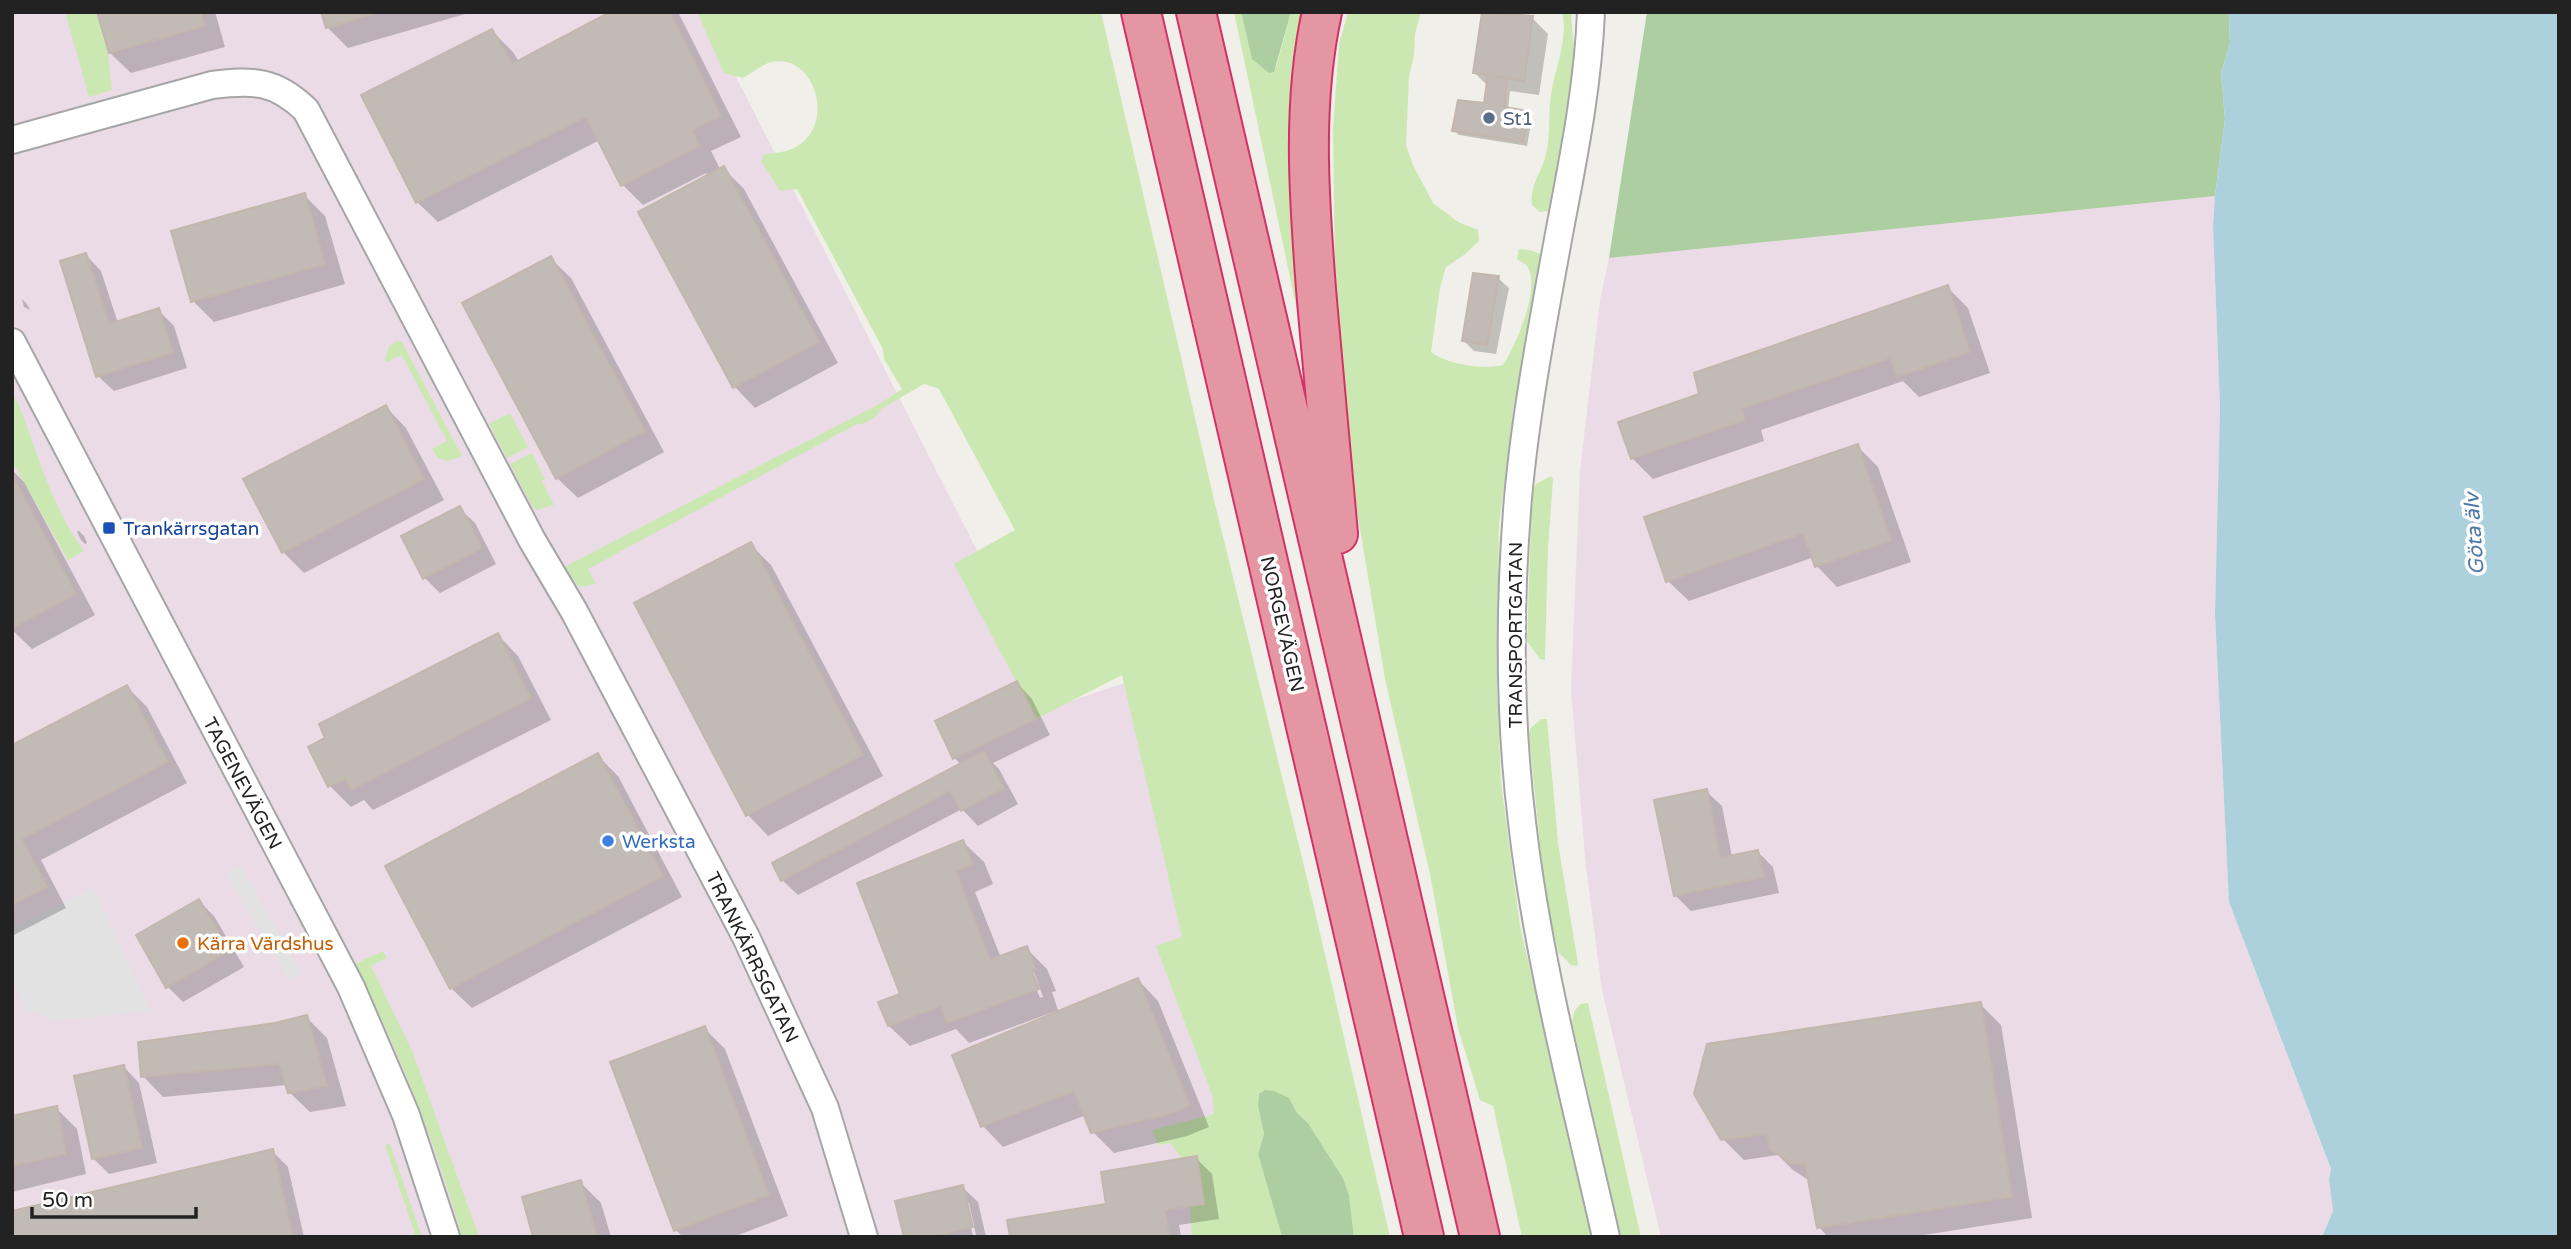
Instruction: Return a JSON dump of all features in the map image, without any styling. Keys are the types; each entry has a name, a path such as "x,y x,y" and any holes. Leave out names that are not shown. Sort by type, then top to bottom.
{"highway":[{"path":"1130,12 1159,96"},
{"name":"NORGEVÄGEN","path":"1141,12 1424,1237"},
{"path":"1196,12 1480,1237"},
{"path":"1322,12 1313,54 1309,105 1311,230 1351,673"}],"street":[{"name":"TRANSPORTGATAN","path":"1589,18 1591,46 1583,102 1523,450 1514,560 1512,675 1522,822 1537,922 1606,1237"},
{"name":"TRANKÄRRSGATAN","path":"12,140 212,85 241,81 289,93 306,110 532,540 574,611 746,937 825,1108 864,1237"},
{"name":"TAGENEVÄGEN","path":"12,342 351,987 406,1115 446,1237"}],"shaded area":[{"path":"12,12 703,12 1056,706 1127,682 1252,1237 12,1237"},
{"path":"2215,196 2213,226 2220,407 2215,614 2229,902 2331,1170 2329,1179 2333,1211 2322,1237 1661,1237 1602,990 1586,867 1571,690 1580,471 1600,300 1609,258"},
{"path":"240,865 302,972 288,980 226,874"},
{"path":"93,888 151,1010 56,1021 27,1010 12,981 12,928"}],"green space":[{"path":"65,12 97,12 108,53 112,90 89,97"},
{"path":"697,12 1101,12 1390,1237 1354,1237 1349,1195 1343,1178 1308,1123 1297,1113 1289,1098 1259,1094 1258,1106 1264,1134 1258,1154 1282,1237 1192,1237 1190,1206 1204,1203 1197,1157 1181,1158 1171,1143 1158,1145 1153,1130 1214,1114 1212,1095 1156,946 1182,937 1122,675 1036,719 954,564 1015,530 939,389 924,384 881,409 871,420 857,424 588,569 596,584 580,587 572,580 566,568 568,565 881,403 902,389 797,189 780,191 761,161 765,154 792,149 808,137 818,108 816,93 809,80 800,69 787,62 768,63 743,78 724,73"},
{"path":"1234,12 1241,12 1252,59 1276,68 1291,12 1308,12 1303,339"},
{"path":"1241,12 1291,12 1274,72 1269,73 1252,59"},
{"path":"1348,12 1421,12 1409,76 1406,145 1433,203 1458,222 1478,230 1479,241 1446,267 1440,288 1431,352 1446,360 1466,365 1503,365 1520,331 1531,286 1526,265 1517,259 1519,249 1540,254 1535,323 1513,407 1499,523 1497,689 1501,782 1520,926 1592,1237 1522,1237 1493,1106 1480,1100 1458,1028 1430,874 1385,679 1345,439 1335,269 1333,129 1339,44"},
{"path":"1562,12 1571,12 1575,63 1556,210 1540,212 1532,205 1532,198 1548,146 1551,94 1564,32"},
{"path":"1647,12 2229,12 2230,43 2221,73 2225,119 2215,196 1609,258"},
{"path":"397,341 402,342 462,456 448,461 438,458 432,449 447,441 402,355 386,362 385,360 389,346"},
{"path":"12,394 19,405 54,499 84,551 68,560 12,461"},
{"path":"510,413 528,447 507,458 489,424"},
{"path":"532,453 554,505 536,510 510,464"},
{"path":"1551,476 1545,660 1540,659 1527,641 1532,492 1536,484"},
{"path":"1541,719 1547,719 1558,843 1577,966 1571,965 1558,952 1542,865 1529,735 1530,729"},
{"path":"383,951 387,958 371,966 413,1053 479,1237 462,1237 415,1098 387,1030 355,964"},
{"path":"1588,1003 1641,1237 1621,1237 1572,1022 1574,1012 1580,1004"},
{"path":"1265,1090 1289,1098 1343,1178 1349,1195 1354,1237 1282,1237 1258,1154 1264,1134 1258,1106 1259,1094"},
{"path":"390,1144 422,1237 416,1237 385,1145"}],"water":[{"name":"Göta älv","path":"2229,12 2559,12 2559,1237 2322,1237 2333,1211 2329,1179 2331,1169 2229,902 2215,614 2220,407 2213,226 2225,119 2221,73 2230,43"}],"building":[{"path":"97,12 201,12 205,26 109,53"},
{"path":"321,12 380,12 326,28"},
{"path":"610,12 670,12 721,116 692,130 700,146 621,186 586,117 416,203 361,95 492,29 512,64"},
{"path":"1482,12 1533,16 1524,81 1473,73"},
{"path":"1488,75 1507,78 1504,107 1528,111 1523,142 1452,131 1458,100 1484,103"},
{"path":"724,166 819,342 733,388 638,212"},
{"path":"305,193 325,264 191,302 171,231"},
{"path":"86,253 109,324 159,308 173,352 96,377 60,261"},
{"path":"551,256 645,431 556,479 462,303"},
{"path":"1473,273 1499,276 1487,345 1462,341"},
{"path":"1948,285 1970,352 1897,377 1890,358 1741,409 1745,420 1631,459 1618,422 1699,394 1694,373"},
{"path":"386,405 424,479 282,553 243,479"},
{"path":"1858,444 1891,541 1815,567 1803,533 1666,582 1644,517"},
{"path":"12,475 76,594 12,628"},
{"path":"460,506 482,548 423,579 401,536"},
{"path":"751,542 863,755 746,816 634,603"},
{"path":"498,633 531,698 351,790 345,779 328,787 308,747 325,738 319,724"},
{"path":"1017,681 1036,719 953,759 935,721"},
{"path":"127,685 168,762 22,839 47,887 12,905 12,745"},
{"path":"984,751 1004,788 961,811 950,791 781,881 772,863"},
{"path":"598,753 663,876 450,989 385,866"},
{"path":"1707,789 1720,858 1758,850 1764,877 1674,896 1654,800"},
{"path":"963,840 973,864 956,871 990,960 1027,946 1036,970 1032,971 1039,989 947,1023 941,1006 888,1026 878,1002 900,994 857,883"},
{"name":"Kärra Värdshus","path":"199,899 229,951 166,988 136,935"},
{"path":"1138,978 1190,1106 1166,1115 1091,1133 1074,1091 981,1127 952,1055"},
{"path":"1981,1002 2012,1197 1817,1228 1805,1163 1792,1164 1770,1149 1767,1134 1721,1140 1694,1094 1707,1044"},
{"path":"307,1015 327,1086 288,1093 279,1064 141,1077 138,1042 275,1023"},
{"path":"705,1026 769,1195 674,1231 610,1062"},
{"path":"124,1065 142,1148 92,1159 74,1076"},
{"path":"57,1106 66,1154 12,1166 12,1116"},
{"path":"273,1149 293,1237 12,1237 12,1211"},
{"path":"1197,1156 1204,1204 1165,1210 1169,1237 1010,1237 1007,1220 1106,1204 1101,1172"},
{"path":"581,1180 597,1237 533,1237 522,1197"},
{"path":"963,1185 973,1227 931,1237 904,1237 895,1201"}],"place":[{"name":"St1","path":"1489,118"},
{"name":"Trankärrsgatan","path":"109,528"},
{"name":"Werksta","path":"608,841"},
{"name":"Kärra Värdshus","path":"183,943"}]}
